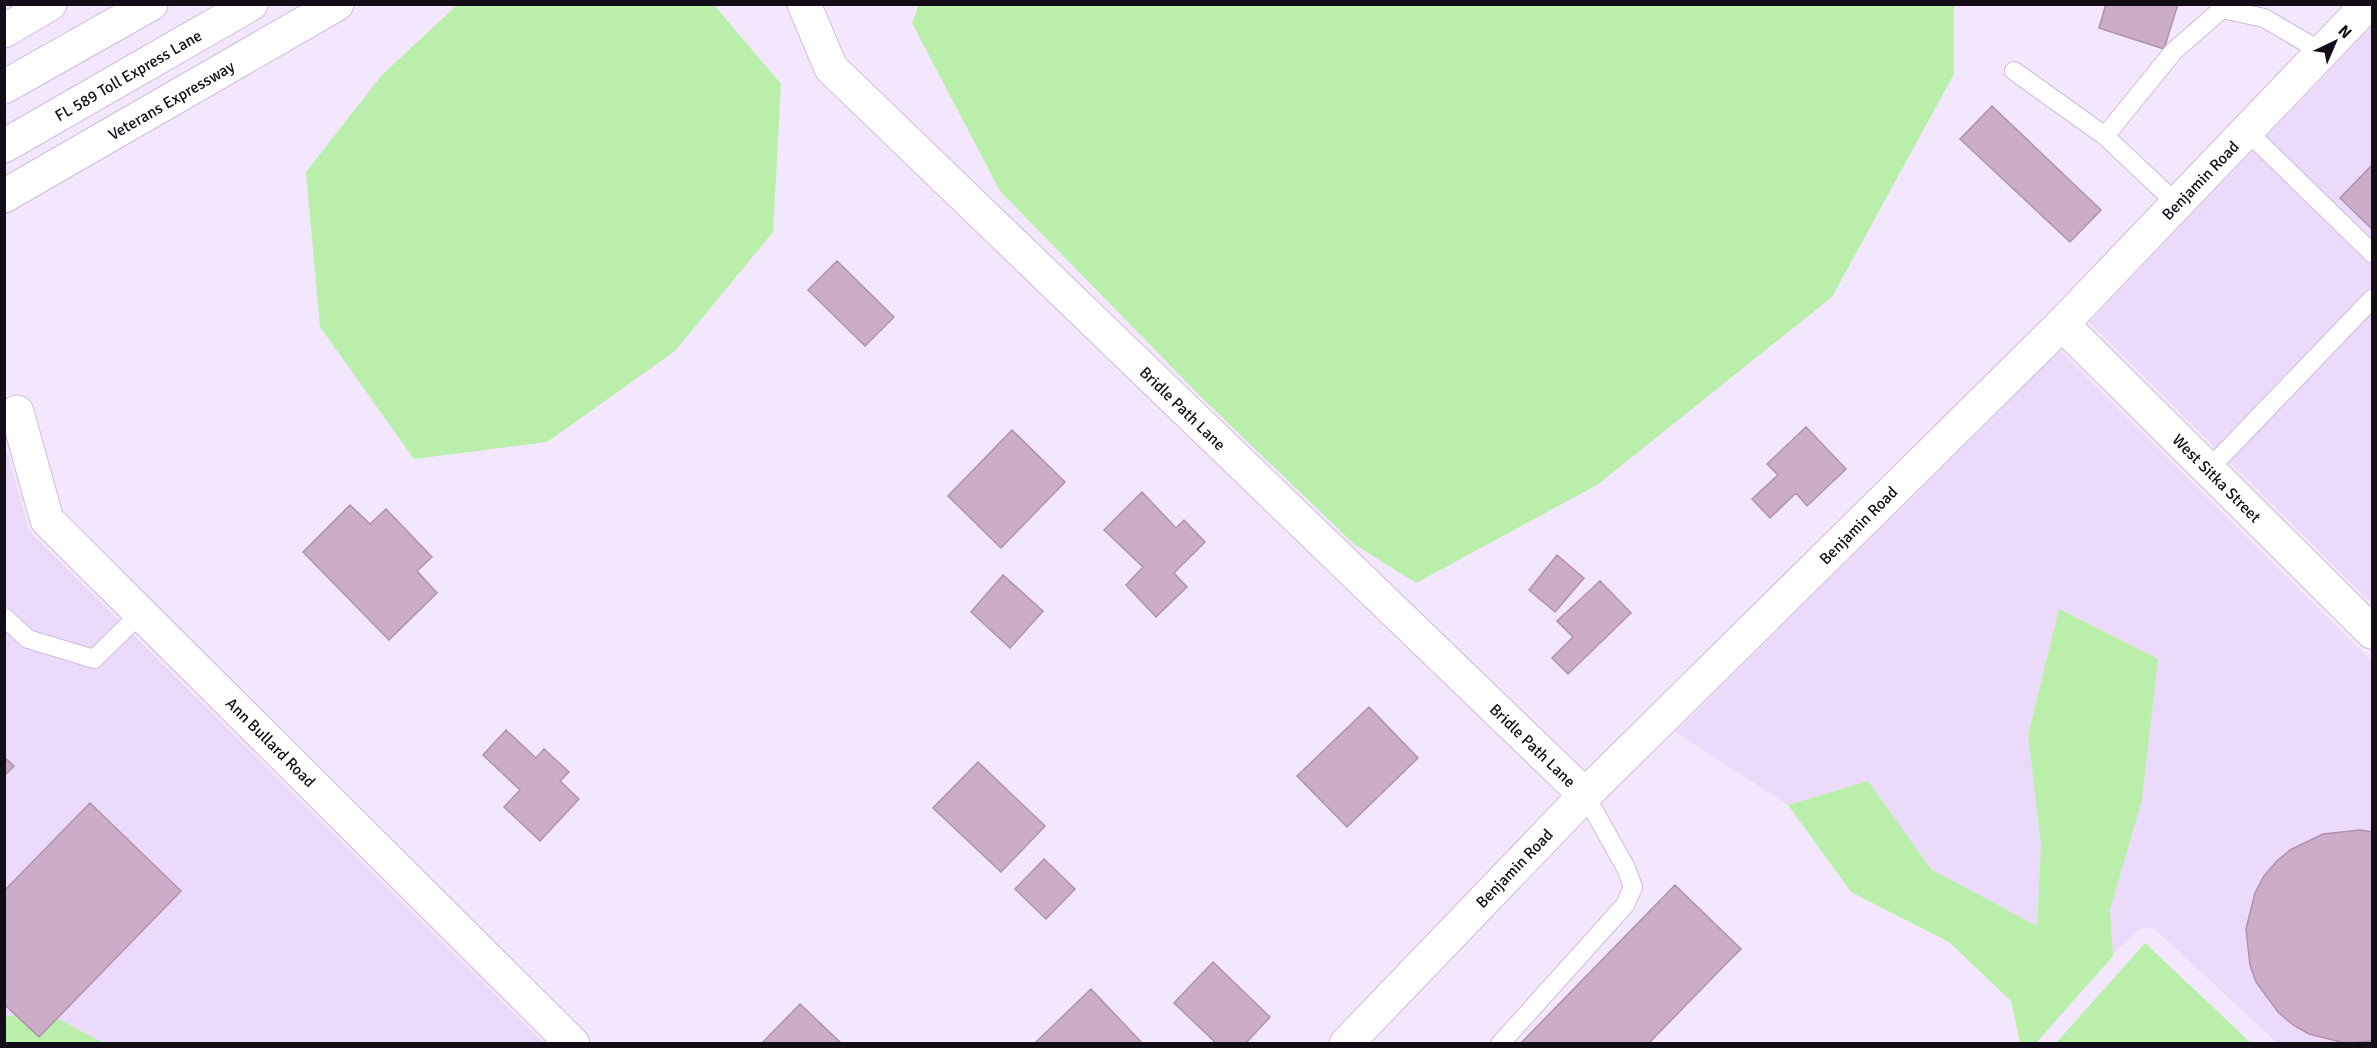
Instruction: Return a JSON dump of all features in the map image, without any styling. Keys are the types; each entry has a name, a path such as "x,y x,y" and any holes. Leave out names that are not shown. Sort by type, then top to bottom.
{"main road":[{"path":"4,31 50,4"},
{"path":"4,87 151,4"},
{"name":"FL 589 Toll Express Lane","path":"4,147 251,4"},
{"name":"Veterans Expressway","path":"4,196 337,4"},
{"name":"Bridle Path Lane","path":"804,4 831,68 1585,795"},
{"name":"Benjamin Road","path":"1346,1044 1585,795 2062,324 2368,4"},
{"name":"West Sitka Street","path":"2062,324 2373,632"},
{"name":"Ann Bullard Road","path":"17,412 47,520 573,1044"}],"lane":[{"path":"2105,136 2174,51 2222,9 2264,18 2322,52"},
{"path":"2014,71 2105,136 2177,204"},
{"path":"2247,131 2373,253"},
{"path":"2209,469 2373,298"},
{"path":"4,617 28,639 94,659 141,613"},
{"path":"1500,1044 1625,905 1633,887 1626,868 1585,795"}],"shaded area":[{"path":"2372,26 2372,604 2089,322"},
{"path":"2060,351 2372,662 2372,1043 2277,1043 2157,931 2148,927 2138,930 2112,955 2110,910 2142,800 2060,609 2028,735 2041,845 2037,926 1931,869 1868,781 1788,805 1675,732"},
{"path":"4,451 8,455 32,534 544,1043 104,1043 41,1010 5,1017"}],"green space":[{"path":"458,4 714,5 781,84 773,232 675,351 547,442 414,459 320,327 306,172 382,75"},
{"path":"919,5 1954,5 1954,74 1832,297 1597,485 1416,583 1354,544 1201,397 1000,191 912,23"},
{"path":"2059,609 2158,659 2142,800 2110,910 2113,956 2036,1043 2020,1043 2011,1001 1949,942 1851,892 1788,805 1868,781 1931,869 2037,926 2041,845 2028,735"},
{"path":"2145,943 2251,1043 2056,1043"},
{"path":"41,1010 104,1043 5,1044 5,1017"}],"building":[{"path":"2106,4 2178,4 2164,49 2099,28"},
{"path":"1992,106 2101,210 2070,242 1960,139"},
{"path":"2372,165 2372,229 2340,198"},
{"path":"837,261 894,317 865,346 808,290"},
{"path":"1806,427 1846,469 1807,506 1796,493 1770,518 1752,499 1778,475 1767,464"},
{"path":"1012,430 1065,482 1001,548 948,496"},
{"path":"1142,492 1176,528 1184,520 1205,542 1174,573 1187,587 1156,617 1126,585 1143,567 1104,530"},
{"path":"350,505 370,524 386,509 432,557 417,571 437,593 389,640 303,552"},
{"path":"1557,555 1584,578 1555,612 1529,590"},
{"path":"1003,575 1043,611 1010,648 971,612"},
{"path":"1600,581 1631,613 1568,674 1552,658 1573,637 1557,621"},
{"path":"1369,707 1418,758 1347,827 1297,776"},
{"path":"506,730 536,758 544,749 569,772 560,781 579,799 540,841 504,807 520,790 483,755"},
{"path":"4,757 14,766 4,776"},
{"path":"978,762 1045,826 1001,872 933,808"},
{"path":"90,803 181,891 39,1037 4,1004 4,891"},
{"path":"2360,830 2372,832 2372,1041 2345,1043 2309,1034 2293,1025 2278,1012 2256,982 2250,965 2246,929 2255,893 2264,876 2277,861 2290,850 2323,834"},
{"path":"1044,859 1075,889 1046,919 1015,889"},
{"path":"1675,885 1741,949 1648,1044 1520,1044"},
{"path":"1213,962 1270,1017 1245,1044 1217,1044 1174,1003"},
{"path":"1091,989 1143,1044 1034,1044"},
{"path":"800,1004 842,1044 761,1044"}]}
